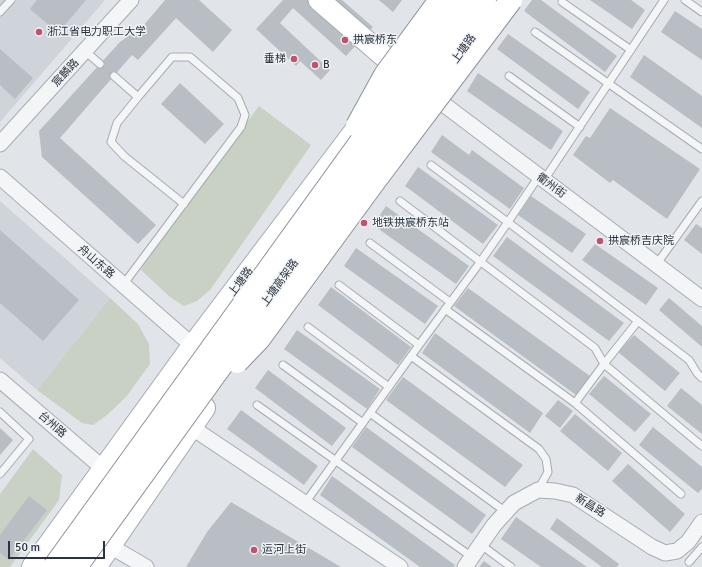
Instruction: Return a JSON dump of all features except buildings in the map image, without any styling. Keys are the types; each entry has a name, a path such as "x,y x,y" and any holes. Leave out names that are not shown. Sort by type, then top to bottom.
{"main road":[{"path":"254,271 353,134 385,75 440,0"},
{"name":"上塘路","path":"33,567 193,346 453,0"},
{"name":"上塘高架路","path":"54,567 463,0"},
{"name":"上塘高架路","path":"76,567 189,420 485,0"},
{"name":"上塘路","path":"95,567 110,546 189,420 499,0"},
{"path":"189,420 259,339 374,182 511,0"}],"street":[{"name":"宸麟路","path":"0,144 132,0"},
{"path":"324,1 401,71"},
{"name":"衢州街","path":"401,71 430,95 702,299"},
{"name":"舟山东路","path":"0,177 193,346"},
{"name":"台州路","path":"0,380 104,469"},
{"path":"189,420 305,503 400,567"},
{"path":"469,562 494,525 514,503 538,490"},
{"name":"新昌路","path":"538,490 555,491 573,495 652,547 665,553 677,551 688,542 702,522"},
{"path":"110,546 146,567"}],"lane":[{"path":"0,12 10,0"},
{"path":"305,503 508,222 580,127 664,0"},
{"path":"684,0 702,12"},
{"path":"562,2 631,50"},
{"path":"535,32 702,149"},
{"path":"86,51 100,64"},
{"path":"123,285 184,204 241,127 245,115 238,98 190,57 172,57 117,123 111,142 124,156 184,204"},
{"path":"114,76 138,97"},
{"path":"509,76 580,127"},
{"path":"431,165 689,360 702,378"},
{"path":"400,200 595,348 604,364 702,446"},
{"path":"656,264 702,202"},
{"path":"370,243 450,302"},
{"path":"339,285 419,345"},
{"path":"445,310 575,404 681,494"},
{"path":"575,404 638,321"},
{"path":"308,327 389,387"},
{"path":"411,356 539,449 546,459 548,472 538,490"},
{"path":"283,365 363,423"},
{"path":"257,405 336,460 469,562"},
{"path":"0,412 29,440 0,474"},
{"path":"370,413 506,512"},
{"path":"481,545 511,567"},
{"path":"689,562 702,547"}],"shaded area":[{"name":"浙江省电力职工大学","path":"0,0 105,0 0,122"},
{"path":"0,201 110,298 37,390 0,358"}],"green space":[{"path":"259,106 311,145 210,290 197,301 184,306 170,297 141,270 146,259"},
{"path":"110,298 138,324 149,344 150,364 126,397 107,415 93,425 82,423 37,390"},
{"path":"33,449 62,475 59,500 10,567 0,567 0,494"}],"place":[{"name":"浙江省电力职工大学","path":"39,32"},
{"name":"拱宸桥东","path":"345,40"},
{"name":"垂梯","path":"294,59"},
{"name":"B","path":"315,65"},
{"name":"地铁拱宸桥东站","path":"364,223"},
{"name":"拱宸桥吉庆院","path":"600,241"},
{"name":"运河上街","path":"254,550"}]}
